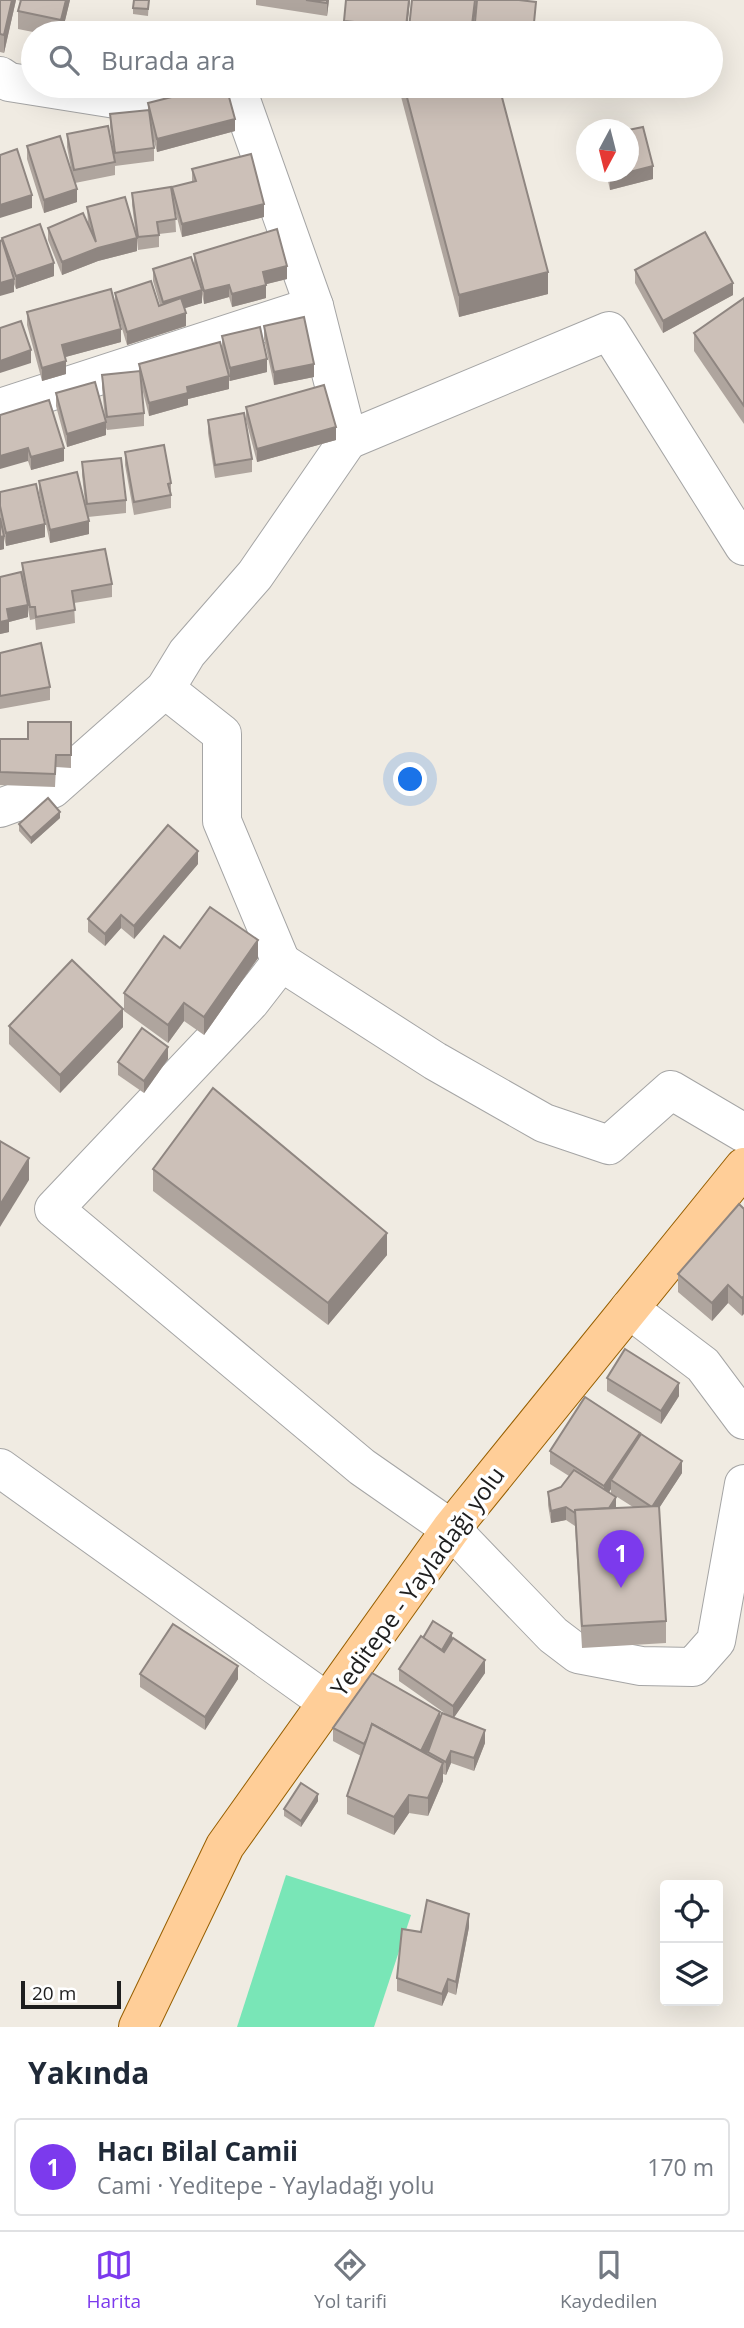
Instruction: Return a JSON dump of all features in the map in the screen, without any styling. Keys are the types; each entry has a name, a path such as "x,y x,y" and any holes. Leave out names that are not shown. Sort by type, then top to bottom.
{"main road":[{"name":"Yeditepe - Yayladağı yolu","path":"138,2027 225,1846 450,1529 744,1167"}],"street":[{"path":"0,76 9,82 21,84"},
{"path":"109,98 128,98"},
{"path":"240,98 314,306 348,440"},
{"path":"0,408 314,306"},
{"path":"0,808 52,789 165,689 187,653 255,575 348,440 608,331 744,546"},
{"path":"165,689 222,734 222,821 281,962 435,1061 544,1123 609,1145 671,1090 744,1133"},
{"path":"281,962 250,1002 54,1209 362,1466 450,1529 553,1635 578,1654 641,1666 693,1667 716,1641 744,1484"},
{"path":"629,1309 703,1365 744,1420"},
{"path":"0,1468 327,1702"}],"green space":[{"path":"286,1875 411,1915 374,2027 237,2027"}],"building":[{"path":"0,0 12,0 4,35 0,34"},
{"path":"21,0 66,0 61,20 18,11"},
{"path":"134,0 149,0 148,9 133,8"},
{"path":"306,0 327,0 327,3"},
{"path":"346,0 409,0 407,21 344,21"},
{"path":"412,0 475,0 472,21 410,21"},
{"path":"477,0 536,2 534,21 475,21"},
{"path":"168,98 229,98 235,119 157,139 148,103"},
{"path":"407,98 502,98 548,272 459,295"},
{"path":"149,110 154,148 115,153 110,114"},
{"path":"108,126 115,162 74,170 67,134"},
{"path":"643,127 653,166 639,170 639,128"},
{"path":"60,136 77,189 44,200 27,146"},
{"path":"17,149 32,195 0,205 0,155"},
{"path":"251,154 264,204 182,224 172,187 196,181 192,169"},
{"path":"171,187 176,219 157,222 159,235 138,237 132,193"},
{"path":"125,197 137,238 98,248 62,262 48,228 83,213 96,242 87,207"},
{"path":"40,224 54,263 16,276 2,238"},
{"path":"277,229 287,266 263,272 266,285 232,294 229,285 204,291 194,254"},
{"path":"705,232 733,283 663,321 635,270"},
{"path":"2,240 14,279 0,283 0,241"},
{"path":"191,257 202,290 163,302 153,269"},
{"path":"151,281 159,306 181,298 186,313 127,332 115,293"},
{"path":"111,289 121,329 62,345 66,361 42,368 27,312"},
{"path":"744,298 744,406 694,333"},
{"path":"304,317 314,364 274,372 264,326"},
{"path":"21,321 31,350 0,361 0,328"},
{"path":"260,327 267,359 230,368 222,336"},
{"path":"220,342 229,376 187,387 188,393 149,403 139,364"},
{"path":"140,371 144,413 107,417 102,375"},
{"path":"95,382 106,422 67,434 56,393"},
{"path":"324,385 336,427 257,449 246,407"},
{"path":"49,400 64,448 31,457 28,448 0,456 0,415"},
{"path":"244,413 252,459 215,465 208,420"},
{"path":"164,445 171,495 134,502 125,452"},
{"path":"121,458 126,500 87,504 82,462"},
{"path":"77,472 89,521 50,530 39,481"},
{"path":"36,484 45,524 6,533 0,492"},
{"path":"0,518 4,536 0,537"},
{"path":"105,549 112,584 72,591 75,610 36,617 35,607 30,607 22,563"},
{"path":"21,572 28,605 7,609 9,620 0,622 0,577"},
{"path":"41,643 50,687 0,696 0,653"},
{"path":"28,722 71,722 71,755 56,755 55,774 0,772 0,739 28,739"},
{"path":"48,798 60,812 31,838 19,824"},
{"path":"168,825 198,851 134,926 121,915 105,934 88,919"},
{"path":"210,907 258,940 204,1017 184,1003 168,1025 124,993 164,936 180,948"},
{"path":"72,960 123,1009 60,1075 9,1026"},
{"path":"142,1028 168,1047 144,1081 118,1062"},
{"path":"213,1088 387,1233 328,1303 153,1169"},
{"path":"0,1141 29,1158 0,1205"},
{"path":"739,1204 744,1209 744,1296 742,1298 728,1285 712,1303 678,1274"},
{"path":"625,1349 679,1383 661,1411 607,1378"},
{"path":"585,1397 640,1433 604,1486 550,1451"},
{"path":"641,1434 682,1461 652,1507 611,1480"},
{"path":"574,1470 616,1497 609,1508 575,1510 575,1513 566,1507 551,1511 548,1492 561,1487"},
{"path":"659,1506 666,1621 582,1626 575,1510"},
{"path":"433,1621 452,1633 442,1650 423,1638"},
{"path":"173,1624 238,1666 205,1717 140,1674"},
{"path":"421,1636 444,1652 453,1638 485,1660 453,1706 399,1669"},
{"path":"372,1673 440,1712 421,1751 372,1724 364,1744 333,1728"},
{"path":"442,1713 485,1730 474,1758 451,1751 446,1762 428,1752"},
{"path":"372,1724 443,1763 428,1798 409,1795 394,1817 347,1796"},
{"path":"301,1783 318,1794 301,1821 284,1809"},
{"path":"427,1900 469,1914 456,1982 448,1979 442,1994 397,1978 402,1929 421,1932"}],"place":[{"name":"Hacı Bilal Camii","path":"621,1588"}]}
